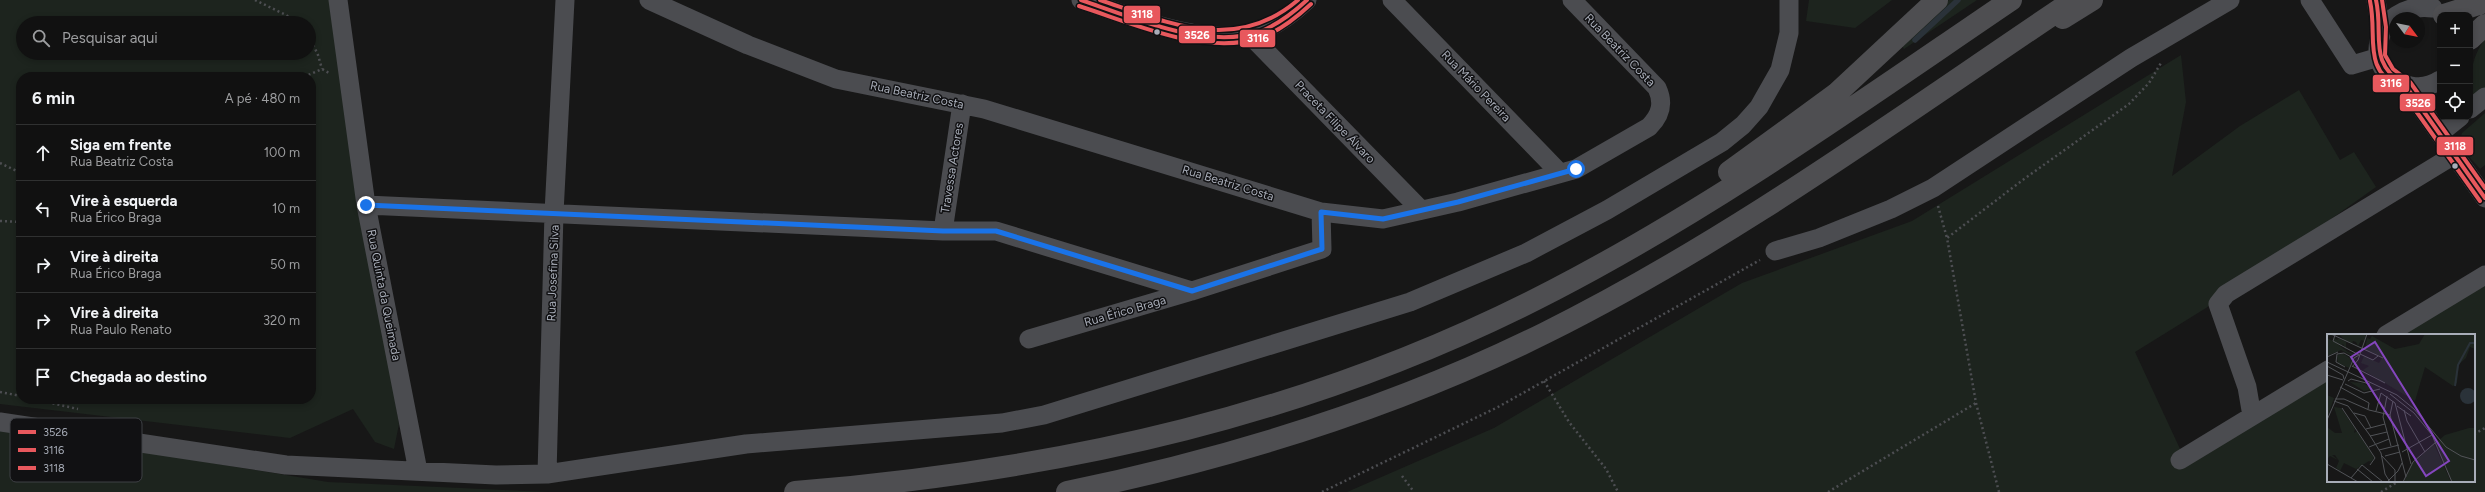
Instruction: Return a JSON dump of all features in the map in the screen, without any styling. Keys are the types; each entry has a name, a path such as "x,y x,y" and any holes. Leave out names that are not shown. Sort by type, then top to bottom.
{"highway":[{"path":"1164,436 1348,367 1448,325 1595,253 1672,208 1770,144 1836,94 1937,0"},
{"path":"795,492 974,473 1105,450 1212,424 1354,378 1472,330 1552,291 1681,219 1761,169 2012,0"},
{"path":"1067,492 1137,478 1282,439 1410,393 1478,365 1545,333 1663,269 1727,231 1882,130 2074,0"},
{"path":"1882,130 2092,0"},
{"path":"2436,10 2485,2"},
{"path":"2473,35 2485,25"}],"street":[{"name":"Rua Quinta da Queimada","path":"338,0 347,80 366,205 418,471"},
{"name":"Rua Josefina Silva","path":"547,474 554,213 565,0"},
{"name":"Rua Beatriz Costa","path":"649,0 748,45 836,79 962,104 1022,120 1321,212 1383,219 1576,169 1649,127 1657,119 1661,108 1661,98 1657,88 1572,0"},
{"path":"1081,0 1199,35 1250,34 1277,22 1307,0"},
{"name":"Rua Mário Pereira","path":"1392,0 1560,173"},
{"path":"142,443 286,465 496,475 547,474 746,444 1002,423 1044,415 1410,302 1469,279 1564,234 1722,142 1743,125 1759,107 1780,70 1789,33 1789,0"},
{"path":"1775,251 1826,235 1891,209 1933,188 2131,58 2230,0"},
{"path":"2310,0 2352,65 2379,57"},
{"path":"2376,0 2380,32 2378,44 2379,57 2384,69 2394,79 2405,85 2440,125 2454,155 2485,198"},
{"path":"2380,32 2387,21 2402,10 2420,6 2436,10"},
{"name":"Praceta Filipe Álvaro","path":"1250,34 1421,210"},
{"path":"2405,85 2426,86 2437,81"},
{"path":"2473,107 2485,97"},
{"name":"Travessa Actores","path":"943,231 962,104"},
{"path":"2440,125 2452,120"},
{"path":"2252,416 2247,387 2218,304 2226,294 2454,155"},
{"path":"366,205 943,231 996,231 1192,291"},
{"name":"Rua Érico Braga","path":"1030,339 1192,291 1322,249 1321,212"},
{"path":"2388,334 2485,275"},
{"path":"2180,460 2327,371"},
{"path":"0,422 10,424"}],"path":[{"path":"255,0 287,16"},
{"path":"316,51 322,69"},
{"path":"1948,238 2024,179 2129,104 2149,83 2162,60"},
{"path":"315,72 322,69 347,80"},
{"path":"0,163 16,171"},
{"path":"1933,188 1948,238 1976,402 1999,492"},
{"path":"0,221 16,222"},
{"path":"1322,492 1498,407 1775,251"},
{"path":"1544,382 1569,422 1606,470 1618,492"},
{"path":"0,392 16,395"},
{"path":"1828,492 1976,402"},
{"path":"56,404 78,409"},
{"path":"2475,433 2485,428"},
{"path":"1402,476 1414,492"},
{"path":"2381,492 2397,482"}],"shaded area":[{"path":"0,0 330,0 399,424 394,449 375,442 353,409 290,438 142,421 142,418 119,418 0,404"},
{"path":"1809,0 1892,0 1855,28 1806,21"},
{"path":"1949,0 1977,0 1904,49 1902,46"},
{"path":"2485,39 2485,88 2473,100 2473,66 2476,54"},
{"path":"2181,55 2186,102 2172,176 2240,126 2299,90 2340,160 2354,152 2376,187 2206,308 2135,352 2181,451 2327,369 2327,482 2475,482 2475,334 2389,334 2485,279 2485,492 1347,492 1494,428 1742,283 1912,221"},
{"path":"2485,113 2485,165 2480,169 2463,148 2461,138 2462,133"},
{"path":"0,428 10,430 10,482 142,482 142,451 328,482 549,492 0,492"}],"waterway":[{"path":"1915,40 1958,0"}],"transit line":[{"name":"3526","path":"1081,0 1169,29 1216,37 1238,36 1259,32 1272,26 1296,10 1307,0"},
{"name":"3118","path":"1100,0 1176,24 1201,29 1226,30 1250,26 1274,16 1298,0"},
{"name":"3526","path":"2376,0 2381,58 2393,76 2405,85 2485,198"},
{"name":"3118","path":"2382,0 2386,27 2385,55 2393,69 2410,82 2485,188"},
{"name":"3116","path":"2370,1 2374,51 2380,72 2401,90 2480,201"},
{"name":"3116","path":"1079,6 1168,35 1216,43 1238,42 1260,38 1287,24 1311,4"}],"route":[{"path":"366,205 943,231 996,231 1192,291 1322,249 1321,212 1383,219 1458,202 1576,169"}]}
